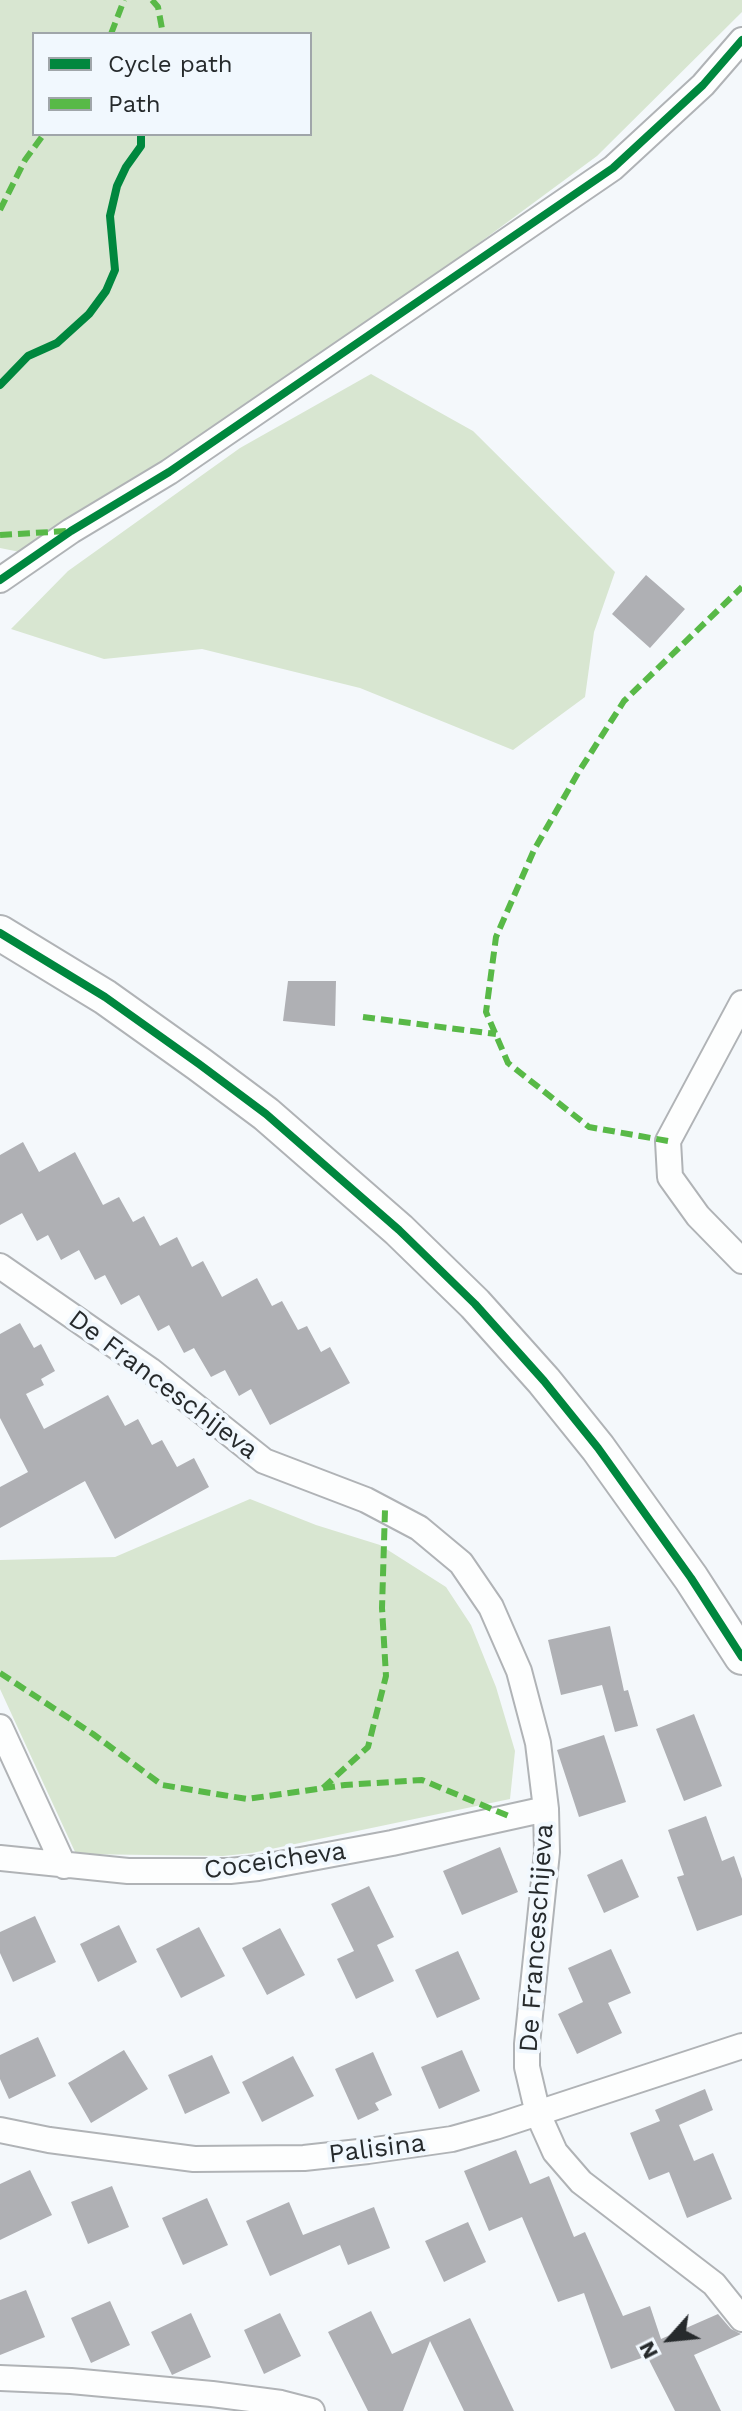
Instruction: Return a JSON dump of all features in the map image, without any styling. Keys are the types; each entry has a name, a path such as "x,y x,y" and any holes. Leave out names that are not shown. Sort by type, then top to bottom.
{"main road":[{"path":"0,933 105,997 266,1114 410,1240 475,1304 544,1381 598,1448 645,1509 742,1657"}],"street":[{"path":"0,580 71,531 169,472 613,168 703,85 742,40"},
{"path":"742,1003 668,1141 670,1177 698,1216 742,1261"},
{"name":"De Franceschijeva","path":"0,1266 150,1370 264,1461 366,1500 419,1528 461,1563 491,1607 519,1671 538,1743 546,1809 547,1852 527,2044 527,2067 538,2114 555,2152 581,2182 714,2284 742,2319"},
{"path":"0,1727 64,1866"},
{"name":"Coceicheva","path":"0,1858 64,1866 164,1872 258,1868 392,1843 546,1809"},
{"name":"Palisina","path":"0,2130 49,2140 194,2159 304,2158 452,2139 538,2114 742,2046"},
{"path":"0,2378 212,2394 281,2403 312,2411"}],"green space":[{"path":"0,0 742,0 742,12 597,156 406,297 25,553 0,548"},
{"path":"371,374 473,431 615,572 594,632 585,697 513,750 360,688 202,649 104,659 11,629 68,571 240,448"},
{"path":"250,1499 316,1525 380,1545 446,1587 471,1625 496,1687 515,1751 510,1799 252,1853 223,1856 76,1854 0,1689 0,1560 115,1557"}],"building":[{"path":"646,575 685,609 650,648 612,614"},
{"path":"288,981 336,981 335,1026 283,1021"},
{"path":"23,1142 39,1172 75,1152 103,1205 119,1197 133,1222 144,1216 160,1246 177,1237 192,1267 203,1261 222,1297 257,1278 272,1306 282,1301 298,1330 307,1326 321,1352 330,1347 350,1383 270,1425 251,1389 239,1396 225,1370 211,1377 194,1348 184,1353 169,1325 158,1331 139,1295 121,1305 105,1275 95,1280 79,1250 61,1260 48,1235 37,1241 22,1213 0,1225 0,1155"},
{"path":"20,1323 34,1348 41,1344 55,1371 41,1379 44,1385 26,1394 44,1429 108,1395 125,1426 138,1419 152,1445 162,1440 177,1467 194,1458 209,1487 115,1539 85,1481 0,1528 0,1487 28,1472 0,1418 0,1334"},
{"path":"610,1626 624,1691 628,1690 638,1726 615,1732 602,1685 561,1695 548,1640"},
{"path":"694,1714 722,1786 684,1801 656,1729"},
{"path":"604,1735 626,1802 579,1817 557,1750"},
{"path":"706,1816 722,1861 734,1856 742,1879 742,1915 697,1931 677,1877 684,1875 668,1830"},
{"path":"500,1847 518,1892 462,1915 443,1871"},
{"path":"622,1859 639,1897 604,1913 587,1875"},
{"path":"369,1886 394,1937 377,1945 394,1981 356,1999 337,1959 354,1951 331,1904"},
{"path":"35,1916 56,1962 13,1982 0,1953 0,1932"},
{"path":"119,1925 137,1962 98,1982 80,1944"},
{"path":"199,1927 225,1976 181,1998 156,1949"},
{"path":"280,1928 305,1975 267,1995 242,1948"},
{"path":"611,1949 631,1993 608,2003 622,2033 577,2054 558,2014 583,2002 568,1968"},
{"path":"458,1951 480,1999 437,2018 415,1970"},
{"path":"38,2037 56,2076 9,2099 0,2079 0,2055"},
{"path":"124,2050 148,2089 91,2123 68,2083"},
{"path":"462,2050 480,2091 439,2109 421,2067"},
{"path":"373,2052 392,2095 375,2103 379,2110 358,2120 335,2069"},
{"path":"212,2055 230,2093 185,2114 168,2075"},
{"path":"293,2056 314,2096 262,2122 242,2082"},
{"path":"705,2089 713,2110 679,2125 694,2161 713,2153 732,2199 687,2218 669,2172 649,2180 630,2133 660,2121 655,2110"},
{"path":"516,2150 530,2184 549,2176 574,2237 585,2232 623,2316 650,2306 661,2339 718,2314 731,2329 741,2334 694,2355 721,2411 675,2411 647,2356 611,2369 584,2293 558,2302 522,2217 489,2231 464,2171"},
{"path":"30,2170 52,2215 0,2240 0,2184"},
{"path":"112,2186 129,2227 88,2244 71,2202"},
{"path":"207,2198 228,2245 183,2265 162,2218"},
{"path":"289,2202 303,2235 374,2207 390,2248 348,2265 340,2245 270,2276 246,2221"},
{"path":"468,2222 486,2262 444,2282 425,2241"},
{"path":"26,2290 45,2337 0,2355 0,2300"},
{"path":"110,2301 130,2345 91,2363 71,2318"},
{"path":"371,2311 392,2354 470,2318 514,2411 464,2411 430,2341 403,2411 368,2411 328,2332"},
{"path":"191,2313 211,2357 172,2375 151,2332"},
{"path":"280,2313 301,2356 264,2374 244,2330"}],"marked path":[{"path":"112,32 124,0"},
{"path":"152,0 158,7 163,32"},
{"path":"0,210 25,160 43,136"},
{"path":"0,535 67,531"},
{"path":"668,1141 589,1127 508,1063 486,1012 496,937 534,850 624,701 742,587"},
{"path":"363,1017 496,1034"},
{"path":"323,1788 368,1747 386,1676 382,1608 385,1510"},
{"path":"0,1673 93,1734 162,1785 247,1799 345,1785 422,1780 511,1817"}],"cycle path":[{"path":"0,580 71,531 169,472 613,168 703,85 742,40"},
{"path":"0,385 28,356 57,343 89,314 106,291 115,270 110,216 117,186 141,146 141,136"},
{"path":"0,933 105,997 266,1114 399,1230 475,1304 544,1381 598,1448 691,1578 742,1657"}]}
